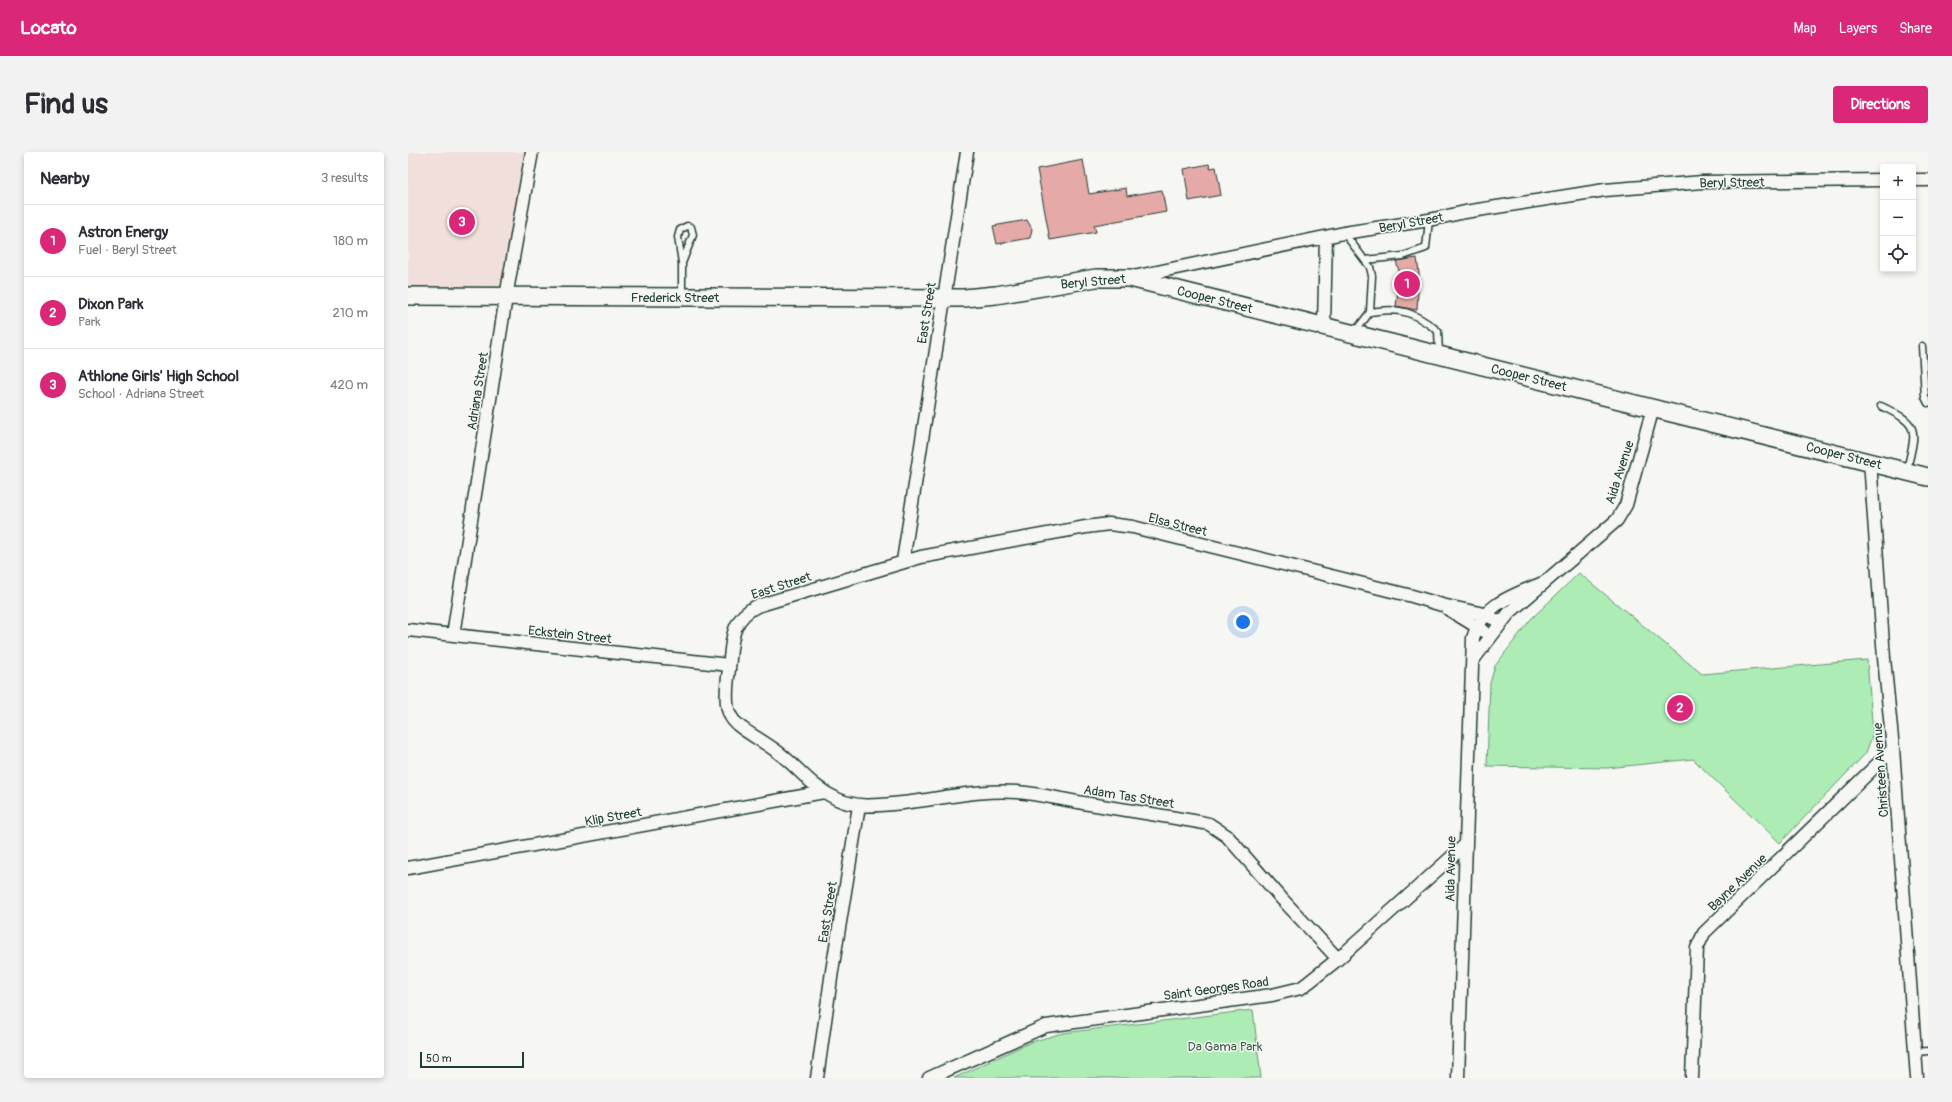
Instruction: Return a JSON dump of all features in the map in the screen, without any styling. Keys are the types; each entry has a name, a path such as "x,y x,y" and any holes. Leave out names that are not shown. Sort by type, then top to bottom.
{"main road":[{"name":"Beryl Street","path":"943,298 996,294 1096,278 1130,278"},
{"name":"Cooper Street","path":"1130,278 1653,408 1920,472"},
{"name":"Frederick Street","path":"408,296 943,298"}],"street":[{"name":"Adriana Street","path":"453,635 506,297 532,152"},
{"name":"East Street","path":"817,1078 858,806 839,800 824,792 808,781 783,756 737,725 729,715 726,696 729,665 735,628 743,615 750,610 902,561 967,152"},
{"name":"Beryl Street","path":"1130,278 1344,233 1429,220 1464,212 1605,190 1650,185 1703,182 1880,180"},
{"path":"1916,180 1928,180"},
{"path":"1324,326 1326,237"},
{"name":"Aida Avenue","path":"1473,660 1500,622 1617,520 1626,505 1653,408"},
{"name":"Christeen Avenue","path":"1870,461 1917,1078"},
{"name":"Elsa Street","path":"902,561 937,553 1086,526 1117,524 1412,596 1442,605 1484,614 1500,622"},
{"name":"Aida Avenue","path":"1458,1078 1473,638 1476,628 1484,614 1507,598 1543,583"},
{"name":"Elsa Street","path":"1442,605 1476,628 1492,635"},
{"name":"Eckstein Street","path":"408,630 729,665"},
{"name":"Bayne Avenue","path":"1692,1078 1696,963 1699,941 1704,933 1893,749"},
{"name":"Klip Street","path":"408,868 824,792"},
{"name":"Adam Tas Street","path":"858,806 889,804 977,793 1019,792 1209,824 1227,836 1282,899 1338,959"},
{"name":"Saint Georges Road","path":"929,1078 1046,1026 1287,992 1301,988 1338,959 1465,845"}],"lane":[{"path":"1365,260 1403,256 1426,248 1429,220"},
{"path":"682,263 693,235 691,227 686,226 680,230 679,233 682,263 682,297"},
{"path":"1344,233 1365,260 1370,268 1372,276 1370,312 1354,334"},
{"path":"1370,312 1386,310 1406,312 1420,317 1438,331 1439,355"},
{"path":"1922,346 1925,397 1928,403"},
{"path":"1880,406 1910,422 1920,472"},
{"path":"1915,1052 1928,1051"}],"shaded area":[{"path":"408,152 526,152 505,291 408,292"}],"green space":[{"path":"1579,573 1702,674 1867,660 1873,733 1866,753 1780,843 1693,759 1607,768 1487,766 1490,683 1495,666 1530,620"},
{"name":"Da Gama Park","path":"1253,1010 1261,1078 954,1078 1031,1042 1063,1033"}],"building":[{"path":"1083,160 1089,194 1126,188 1127,196 1162,190 1166,212 1094,225 1096,232 1050,240 1037,169"},
{"path":"1209,164 1210,168 1216,167 1221,195 1189,201 1184,169"},
{"path":"1027,220 1032,229 1030,238 997,244 993,226"},
{"path":"1417,258 1419,273 1417,310 1396,306 1400,275 1396,261"}],"place":[{"name":"Athlone Girls' High School","path":"462,222"},
{"name":"Astron Energy","path":"1407,284"},
{"name":"Dixon Park","path":"1680,708"}]}
